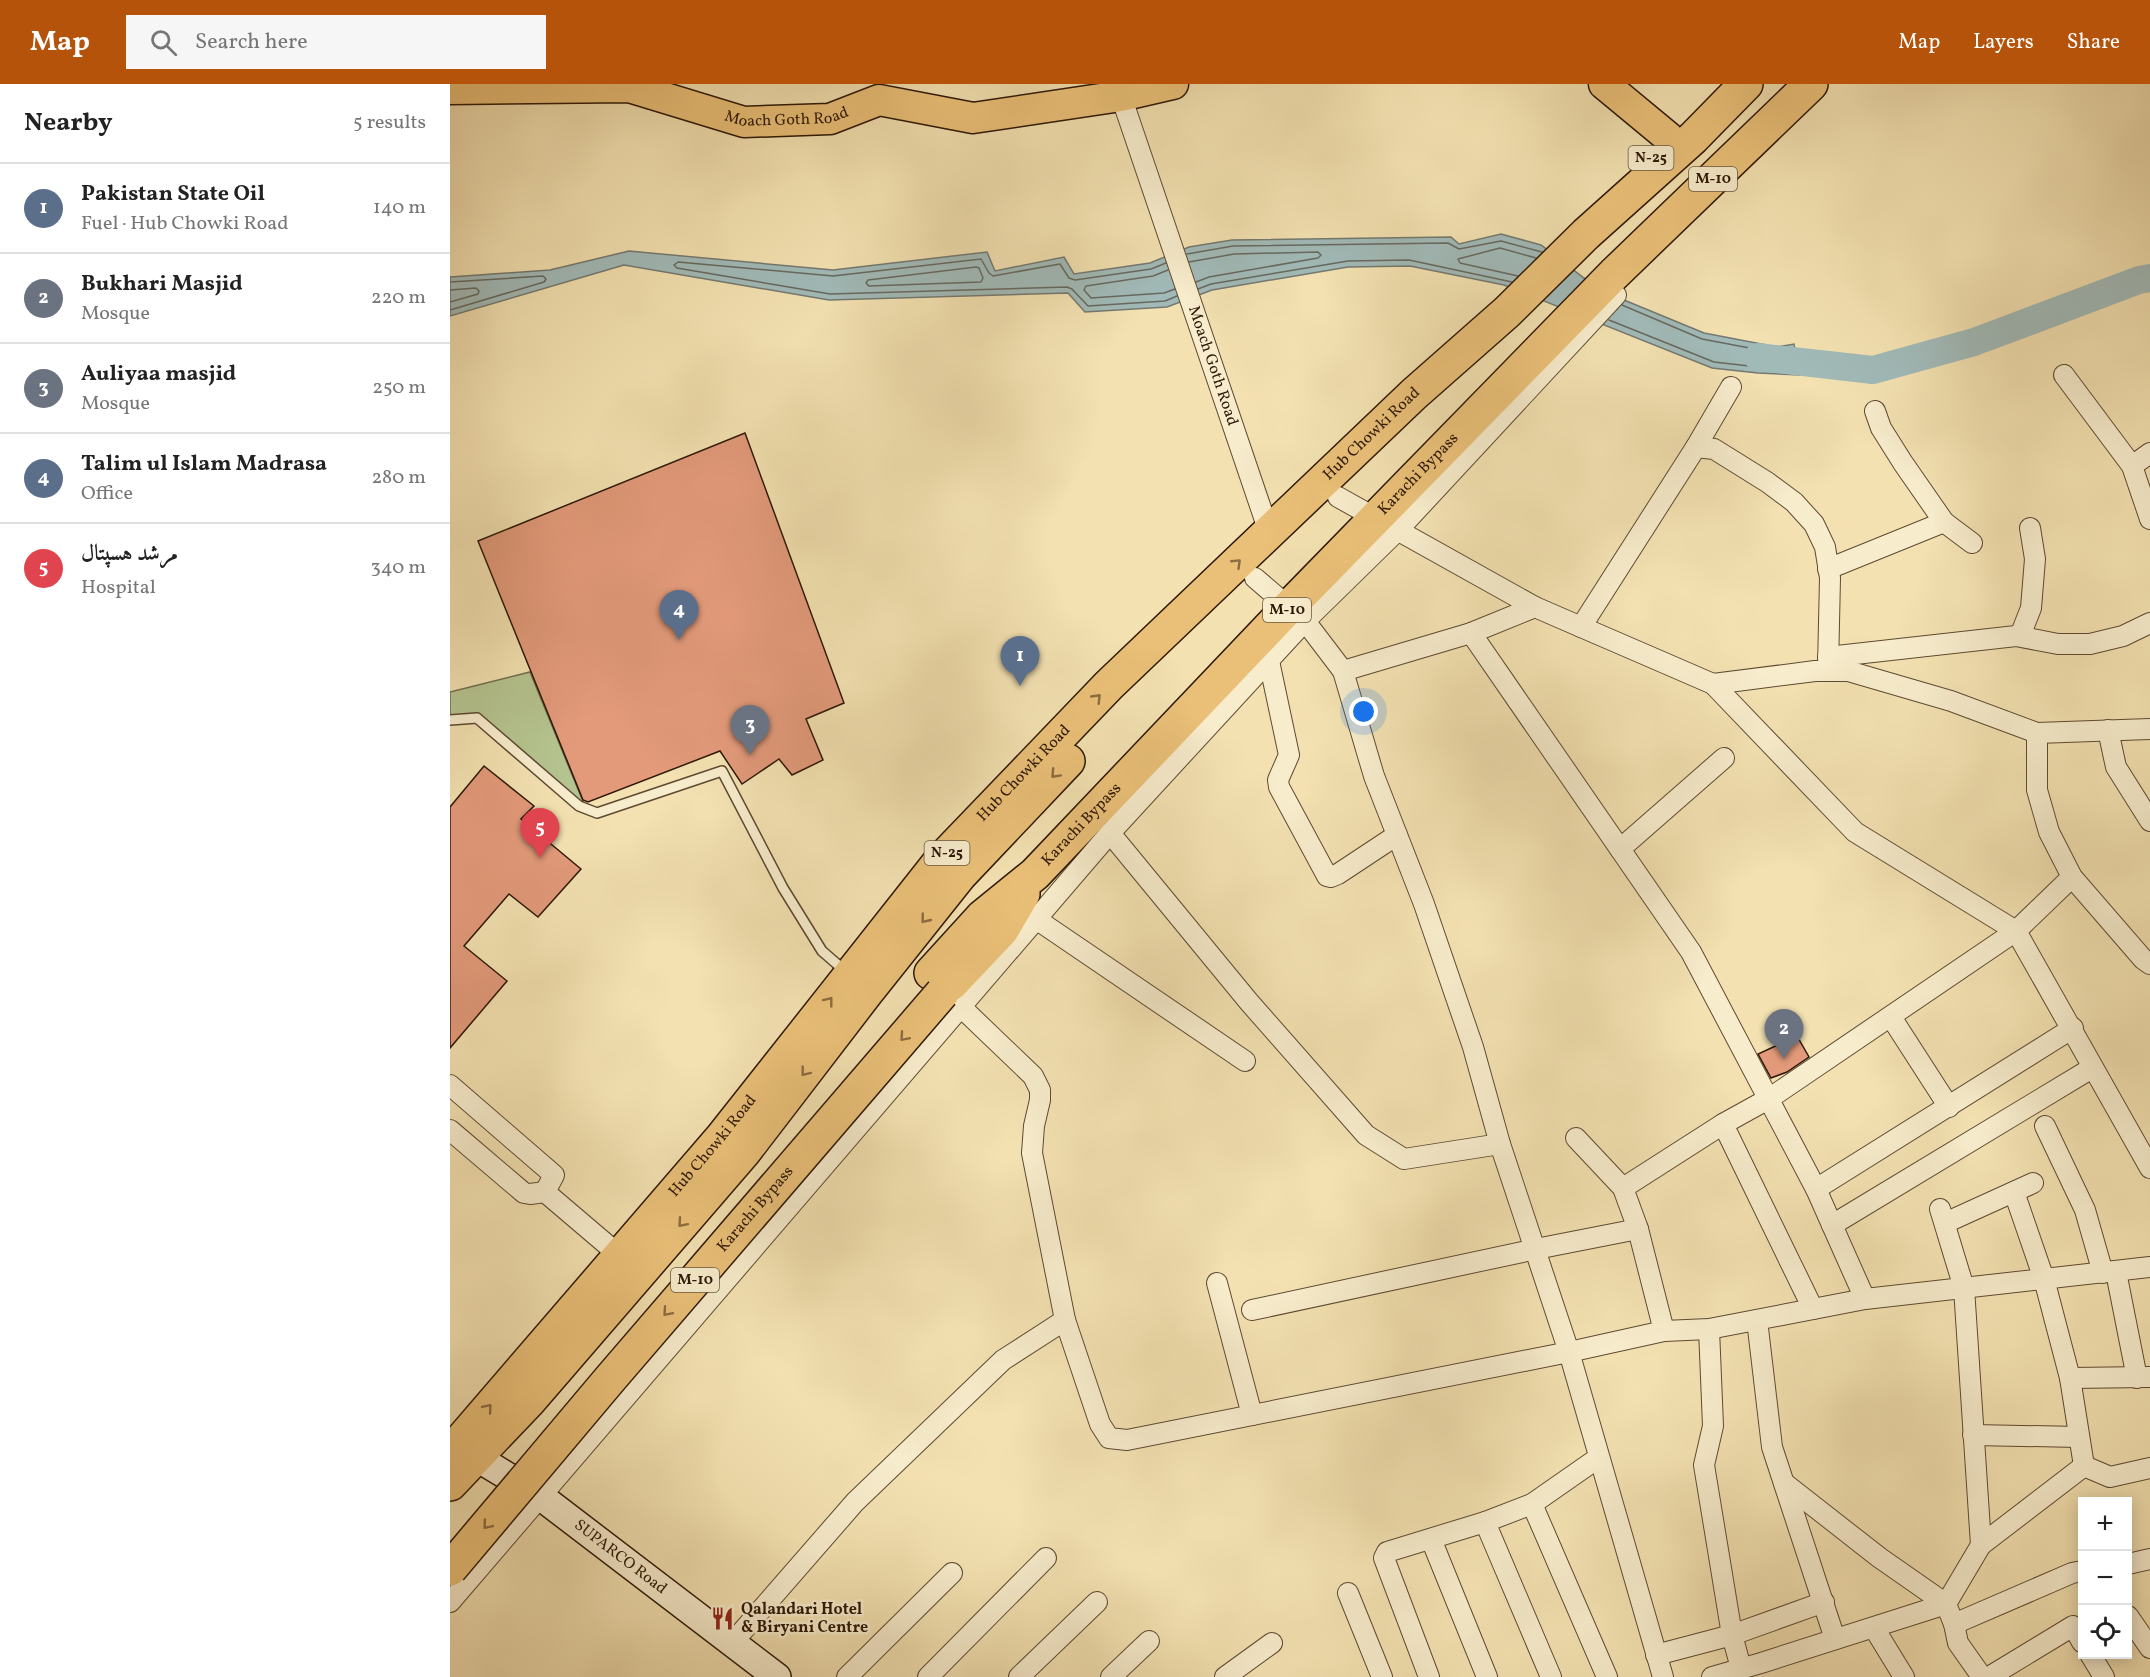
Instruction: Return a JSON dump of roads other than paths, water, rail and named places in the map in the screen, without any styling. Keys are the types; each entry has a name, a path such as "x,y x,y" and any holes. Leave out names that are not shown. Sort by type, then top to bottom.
{"highway":[{"name":"Hub Chowki Road","path":"1581,239 1668,137 1718,84"},
{"name":"Hub Chowki Road","path":"462,1450 619,1255 723,1136 941,860 1109,685 1414,394 1513,307 1581,239 1693,138 1746,84"},
{"name":"Karachi Bypass","path":"450,1535 598,1360 1002,930 1035,874 1387,524 1623,276 1811,84"},
{"path":"450,1484 462,1450 530,1400 744,1152 960,875 1128,697 1431,408 1513,307"},
{"name":"Karachi Bypass","path":"450,1569 625,1361 945,991"}],"main road":[{"name":"Moach Goth Road","path":"450,89 629,87 744,122 830,119 879,100 973,118 1080,93 1120,96 1173,84"},
{"path":"1604,84 1668,137"}],"street":[{"path":"1623,276 1786,123 1822,84"},
{"name":"Moach Goth Road","path":"1120,96 1269,532"},
{"path":"2064,375 2132,466 2150,519"},
{"path":"1581,627 1696,447 1731,387"},
{"path":"1875,411 1881,428 1944,522 1972,543"},
{"path":"1696,447 1714,448 1794,502 1814,524 1825,548 1830,578 1828,664"},
{"path":"2132,466 2150,453"},
{"path":"1338,497 1535,607 1713,684 1855,832 2016,931 2073,1028 2092,1068 2150,1168"},
{"path":"1828,569 1944,522"},
{"path":"2020,636 2031,608 2035,559 2030,528"},
{"path":"1255,578 1297,614 1343,670 1374,776 1424,904 1473,1047 1500,1144 1569,1352 1663,1677"},
{"path":"1343,670 1471,633 1535,607"},
{"path":"450,1602 668,1350 945,991 1036,920 1110,833 1269,661 1297,614"},
{"path":"1713,684 1815,671 1828,664 2020,636 2058,644 2090,644 2123,636 2150,623"},
{"path":"1471,633 1691,952 1816,1189 1865,1299"},
{"path":"1269,661 1289,755 1278,780 1279,787 1327,876 1338,874 1397,835"},
{"path":"1828,664 1951,701 2037,733 2150,729"},
{"path":"2108,730 2116,766 2150,821"},
{"path":"2037,733 2037,790 2049,832 2072,877 2148,959"},
{"path":"1620,849 1724,758"},
{"path":"1110,833 1249,1002 1366,1135 1404,1159 1500,1144"},
{"path":"1623,1188 1723,1124 1770,1098 2016,931 2072,877"},
{"path":"1036,920 1245,1061"},
{"path":"945,991 1033,1076 1040,1090 1041,1100 1034,1126 1032,1154 1065,1320 1100,1424 1109,1438 1127,1440 1664,1331 1709,1329 1865,1299 2150,1267"},
{"path":"1891,1017 1949,1107"},
{"path":"1816,1189 2073,1028"},
{"path":"1832,1225 2092,1068"},
{"path":"450,1085 554,1175 545,1192"},
{"path":"1723,1124 1813,1309"},
{"path":"2045,1126 2085,1210 2109,1272 2144,1378 2070,1378"},
{"path":"450,1130 524,1193 545,1192 619,1255"},
{"path":"1576,1138 1623,1188 1638,1229 1664,1331"},
{"path":"1981,1545 1964,1288 1943,1216 2034,1183"},
{"path":"2014,1192 2044,1279 2070,1378 2084,1466"},
{"path":"1252,1310 1638,1229"},
{"path":"1217,1283 1252,1415"},
{"path":"733,1642 855,1502 1004,1360 1065,1320"},
{"path":"1757,1320 1772,1447 1835,1639"},
{"path":"1709,1329 1713,1425 1704,1465 1732,1635 1741,1668"},
{"path":"1973,1434 2079,1437"},
{"name":"SUPARCO Road","path":"462,1450 540,1496 777,1677"},
{"path":"1429,1677 1384,1558 1387,1552 1485,1522 1532,1504 1598,1458"},
{"path":"1712,1677 1741,1668 1763,1670 1835,1639 1946,1604 1981,1545 2084,1466"},
{"path":"2084,1466 2110,1477 2150,1468"},
{"path":"1784,1483 1880,1558 1946,1604 1958,1643 1982,1677"},
{"path":"1532,1504 1607,1677"},
{"path":"1485,1522 1551,1677"},
{"path":"1431,1539 1487,1677"},
{"path":"928,1677 1046,1558"},
{"path":"2132,1563 2150,1559"},
{"path":"1954,1624 2078,1572"},
{"path":"847,1677 952,1573"},
{"path":"1348,1593 1383,1677"},
{"path":"1019,1677 1097,1602"},
{"path":"1656,1655 1732,1635 1824,1602"},
{"path":"2132,1623 2150,1648"},
{"path":"1989,1677 2073,1626 2078,1635"},
{"path":"1874,1628 1898,1675"},
{"path":"1111,1677 1149,1641"},
{"path":"1225,1677 1272,1643"},
{"path":"2093,1659 2104,1677"}],"lane":[{"path":"450,720 477,718 579,806 597,813 722,771 783,888 816,942 822,951 850,975"}],"water":[{"path":"1501,234 1541,245 1584,278 1624,300 1704,333 1777,347 1794,344 1799,375 1712,368 1504,285 1410,266 1348,267 1212,290 1167,307 1085,312 1068,293 829,300 624,265 450,316 450,277 550,270 629,251 833,270 987,252 995,271 1064,257 1074,274 1150,263 1189,247 1232,240 1451,237 1459,244"}],"waterway":[{"path":"1758,357 1873,370 1974,342 2139,280 2150,278"}],"place":[{"name":"Talim ul Islam Madrasa","path":"679,640"},
{"name":"Pakistan State Oil","path":"1020,686"},
{"name":"Auliyaa masjid","path":"750,755"},
{"name":"مرشد ہسپتال","path":"540,858"},
{"name":"Bukhari Masjid","path":"1784,1059"},
{"name":"Qalandari Hotel & Biryani Centre","path":"723,1619"}]}
